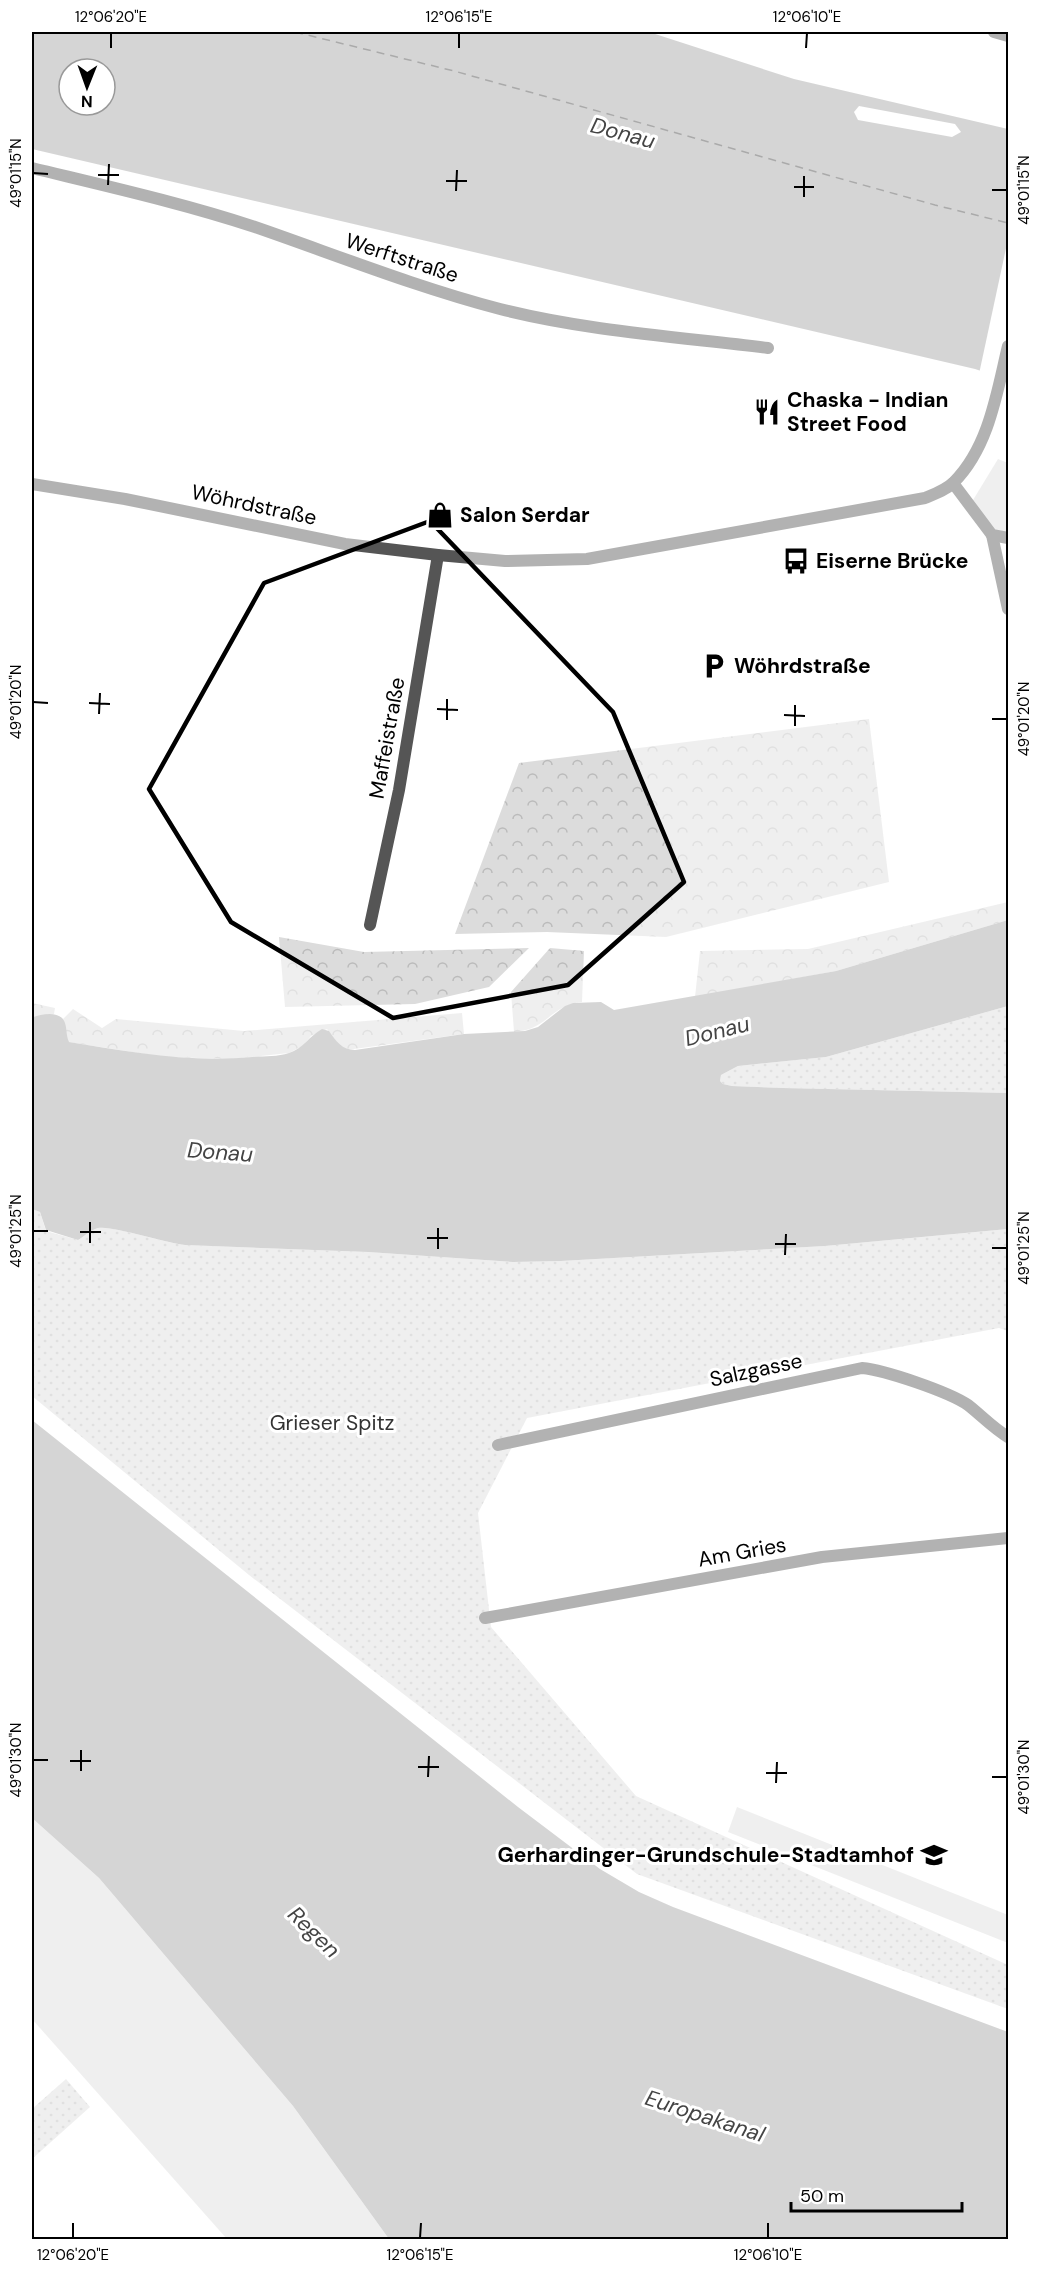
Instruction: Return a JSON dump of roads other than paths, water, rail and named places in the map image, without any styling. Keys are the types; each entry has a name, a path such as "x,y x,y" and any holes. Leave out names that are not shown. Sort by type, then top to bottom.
{"street":[{"path":"994,32 1008,36"},
{"name":"Werftstraße","path":"32,168 179,205 254,227 383,274 499,309 552,321 768,348"},
{"path":"1008,346 988,426 977,450 953,483 992,535 1008,609"},
{"name":"Wöhrdstraße","path":"32,484 125,499 345,543 505,561 587,559 926,498 941,492 953,483"},
{"path":"992,535 1008,538"},
{"name":"Maffeistraße","path":"370,926 399,790 438,555"},
{"name":"Salzgasse","path":"498,1445 862,1368 876,1369 952,1397 1008,1437"},
{"name":"Am Gries","path":"485,1618 822,1557 1008,1538"}],"water":[{"name":"Donau","path":"32,32 649,32 794,79 1008,129 1008,380 975,369 32,149"},
{"name":"Donau","path":"1008,920 1008,1006 826,1057 738,1066 721,1075 720,1081 732,1086 1008,1093 1008,1229 825,1246 513,1262 368,1252 185,1245 105,1228 95,1229 78,1240 46,1230 40,1212 32,1209 33,1017 46,1014 60,1016 65,1023 69,1042 160,1056 206,1059 280,1055 298,1049 322,1029 329,1031 343,1047 355,1050 464,1034 525,1031 538,1027 565,1006 573,1003 601,1002 614,1010 836,971"},
{"path":"32,1420 518,1807 600,1869 639,1892 673,1907 1008,2032 1008,2239 389,2239 293,2106 99,1878 32,1818"}],"place":[{"name":"Chaska - Indian Street Food","path":"767,412"},
{"name":"Salon Serdar","path":"440,515"},
{"name":"Eiserne Brücke","path":"796,561"},
{"name":"Wöhrdstraße","path":"714,666"},
{"name":"Gerhardinger-Grundschule-Stadtamhof","path":"934,1855"}],"park label":[{"name":"Grieser Spitz","path":"332,1423"}],"water label":[{"name":"Regen","path":"314,1932"},
{"name":"Europakanal","path":"705,2116"}]}
